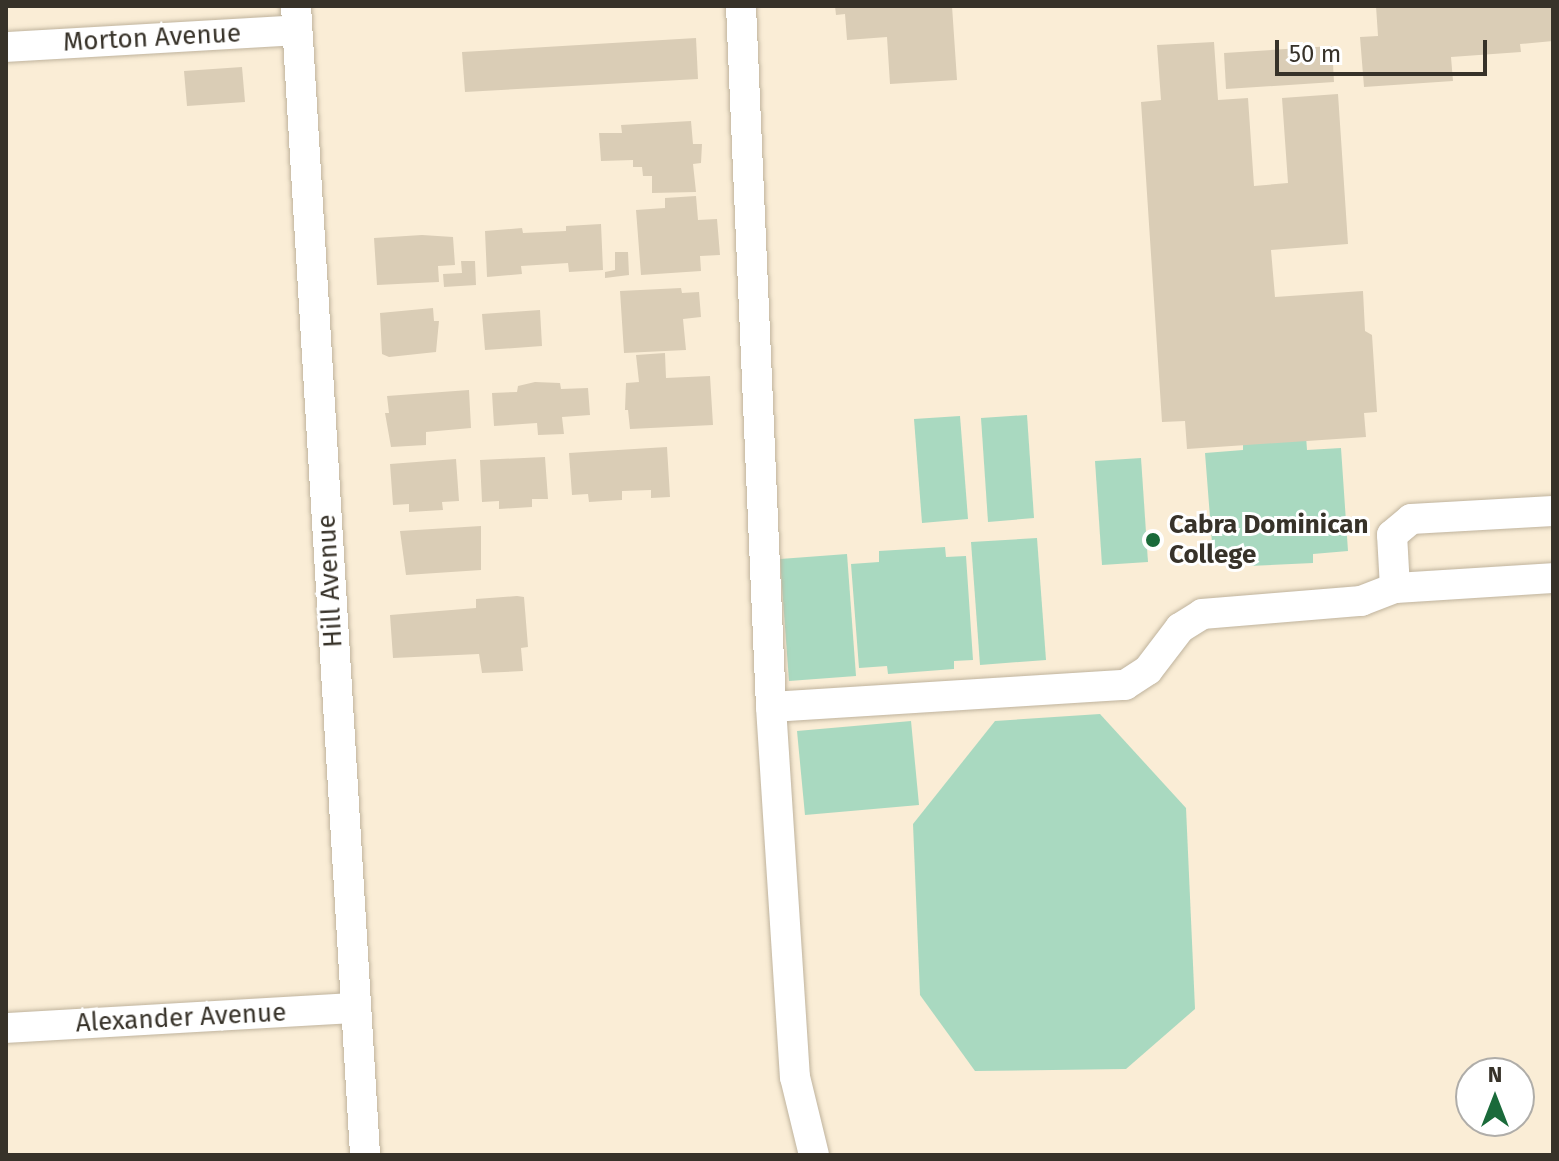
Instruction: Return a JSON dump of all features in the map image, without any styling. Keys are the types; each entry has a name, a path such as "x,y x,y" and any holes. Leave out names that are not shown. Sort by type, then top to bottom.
{"street":[{"path":"741,6 771,707 795,1077 814,1155"},
{"name":"Morton Avenue","path":"6,47 296,18"},
{"name":"Hill Avenue","path":"296,18 365,1155"},
{"path":"1395,588 1392,535 1411,519 1553,511"},
{"path":"771,707 1125,685 1148,670 1180,628 1202,614 1361,601 1395,588 1553,578"},
{"name":"Alexander Avenue","path":"6,1028 355,1008"}],"green space":[{"path":"1027,415 1034,518 988,522 981,418"},
{"path":"960,416 968,519 922,523 914,419"},
{"path":"1306,436 1307,450 1341,448 1348,551 1313,554 1313,563 1249,566 1248,554 1213,556 1205,453 1243,450 1243,440"},
{"path":"1141,458 1148,562 1102,565 1095,461"},
{"path":"1037,538 1046,660 980,665 971,542"},
{"path":"945,547 946,557 966,556 973,660 954,661 954,669 888,674 887,666 859,668 851,564 879,562 879,551"},
{"path":"847,554 856,676 789,681 780,559"},
{"path":"1100,714 1186,808 1195,1009 1126,1069 975,1071 920,995 913,824 995,721"},
{"path":"911,721 919,805 805,815 797,731"}],"building":[{"path":"835,6 952,6 957,80 890,84 887,37 847,40 845,14 836,15"},
{"path":"1376,6 1553,6 1553,41 1520,44 1521,52 1451,57 1453,81 1364,87 1360,37 1378,36"},
{"path":"696,38 698,79 465,92 462,52"},
{"path":"1214,42 1218,100 1248,98 1254,186 1288,183 1282,98 1338,94 1348,244 1271,250 1275,297 1363,291 1365,331 1372,335 1377,412 1364,413 1366,437 1187,449 1185,421 1162,422 1141,102 1161,100 1157,45"},
{"path":"1332,46 1334,82 1226,89 1224,53"},
{"path":"242,67 245,102 187,106 184,71"},
{"path":"691,121 693,144 702,144 701,163 693,164 696,192 652,193 652,176 643,176 642,167 633,167 633,160 601,161 599,133 622,133 621,125"},
{"path":"696,196 698,220 717,219 720,255 700,256 701,271 641,275 636,210 665,208 665,198"},
{"path":"601,224 603,270 569,272 568,263 521,266 522,274 487,277 485,231 522,228 523,233 566,231 566,226"},
{"path":"453,237 455,265 438,266 439,282 377,285 374,238"},
{"path":"615,252 628,252 629,275 605,278 605,272 615,270"},
{"path":"461,261 475,261 476,285 444,287 443,274 462,273"},
{"path":"681,288 682,293 699,292 701,317 683,319 686,350 624,353 620,291"},
{"path":"433,308 434,321 439,321 436,352 389,357 382,354 380,313"},
{"path":"540,310 542,346 485,350 482,314"},
{"path":"665,353 666,378 710,376 713,425 630,429 628,410 625,410 626,383 639,382 636,355"},
{"path":"535,382 560,383 561,389 588,388 590,415 562,417 564,434 538,435 537,423 494,426 492,393 517,392 518,386"},
{"path":"469,390 471,428 426,432 426,445 391,447 385,413 389,413 387,396"},
{"path":"667,447 670,497 651,498 651,490 622,491 622,500 589,502 588,494 572,495 569,453"},
{"path":"545,457 548,499 532,499 532,507 499,509 499,501 482,502 480,460"},
{"path":"456,459 459,501 442,502 443,510 409,512 409,504 393,505 390,464"},
{"path":"481,526 481,570 406,575 400,531"},
{"path":"524,597 528,647 521,648 523,671 482,673 479,654 393,658 390,615 476,608 476,599"}],"place":[{"name":"Cabra Dominican College","path":"1153,540"}]}
